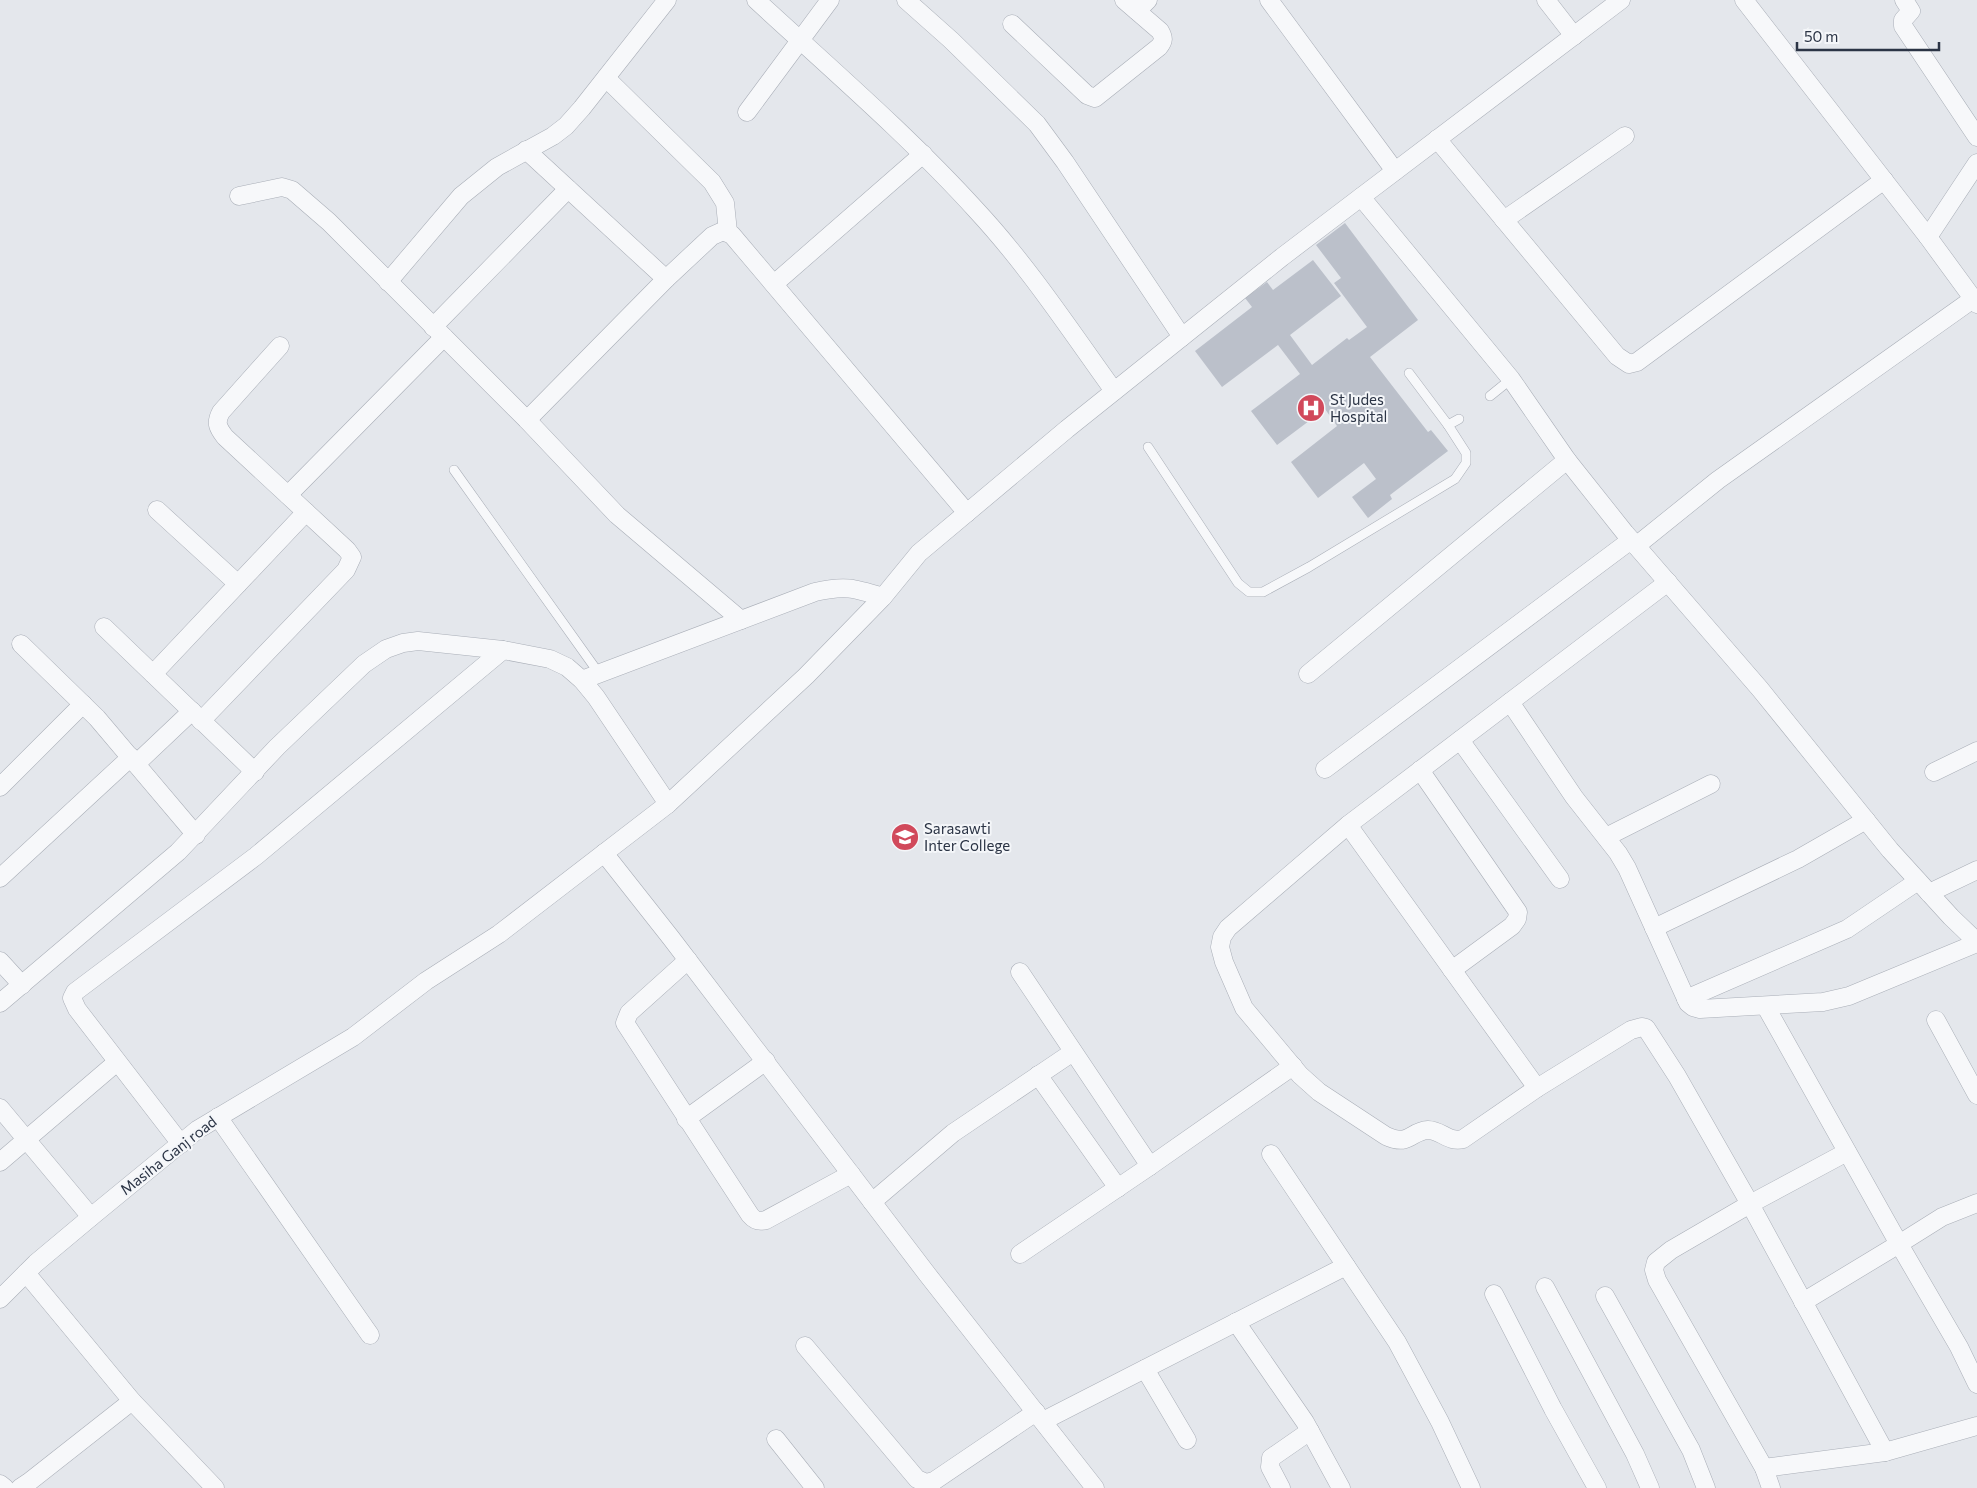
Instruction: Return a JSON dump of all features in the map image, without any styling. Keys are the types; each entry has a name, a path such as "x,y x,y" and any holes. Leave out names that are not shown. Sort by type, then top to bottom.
{"street":[{"path":"388,282 461,196 497,167 553,136 566,126 666,0"},
{"path":"756,0 923,154 978,211 1010,248 1114,391"},
{"path":"747,112 830,0"},
{"path":"906,0 964,52 1037,124 1065,162 1182,337"},
{"path":"1269,0 1395,171"},
{"path":"1546,0 1574,36"},
{"name":"Masiha Ganj road","path":"0,1299 91,1217 181,1144 218,1117 353,1037 426,981 499,934 668,804 806,676 883,597 920,553 967,513 1182,337 1361,197 1621,0"},
{"path":"1325,769 1718,480 1975,302 1928,237 1744,0"},
{"path":"1904,0 1911,11 1903,20 1903,26 1977,137"},
{"path":"1012,24 1087,95 1095,98 1163,42 1164,37 1160,31 1136,4"},
{"path":"606,78 712,182 725,203 728,232"},
{"path":"1504,220 1625,136"},
{"path":"1437,140 1616,356 1629,364 1637,362 1884,180"},
{"path":"526,150 666,279"},
{"path":"774,284 923,154"},
{"path":"1928,237 1977,163"},
{"path":"239,196 282,186 292,190 329,222 527,420 617,516 741,620"},
{"path":"288,496 568,189"},
{"path":"1361,197 1511,379 1567,460 1634,543 1760,689 1866,820 1924,887 1977,943 1849,996 1823,1002 1766,1007 1700,1009 1690,1006 1627,868 1606,837 1574,797 1510,702"},
{"path":"527,420 666,279 712,236 718,232 728,232 967,513"},
{"path":"0,878 134,760 197,716 346,570 352,561 350,554 225,437 218,428 217,420 221,412 280,346"},
{"path":"1308,674 1567,460"},
{"path":"157,510 238,584"},
{"path":"154,674 306,512"},
{"path":"1668,582 1348,825 1228,928 1222,937 1220,947 1224,962 1241,1000 1293,1066 1319,1092 1386,1136 1397,1141 1408,1139 1430,1130 1453,1140 1462,1139 1537,1088 1631,1030 1642,1027 1646,1028 1677,1076 1750,1204 1885,1452"},
{"path":"582,680 598,672 815,592 837,587 854,588 883,597"},
{"path":"104,627 255,772"},
{"path":"0,1003 145,881 196,835 277,747 364,664 386,649 403,643 418,641 503,650 550,660 568,667 596,697 668,804"},
{"path":"21,644 83,704 134,760 196,835"},
{"path":"181,1144 76,1010 72,998 75,992 256,856 503,650"},
{"path":"0,787 83,704"},
{"path":"1460,740 1560,879"},
{"path":"1934,772 1977,751"},
{"path":"1420,770 1518,912 1517,920 1512,926 1452,970"},
{"path":"1606,837 1712,784"},
{"path":"1654,928 1798,859 1866,820"},
{"path":"1348,825 1537,1088"},
{"path":"604,853 1095,1488"},
{"path":"1686,999 1847,929 1924,887 1977,870"},
{"path":"688,960 629,1012 626,1017 626,1024 750,1215 754,1220 760,1222 851,1174"},
{"path":"0,961 22,985"},
{"path":"1020,972 1150,1166"},
{"path":"1766,1007 1977,1384"},
{"path":"1936,1020 1977,1094"},
{"path":"872,1202 953,1133 1073,1052"},
{"path":"686,1118 766,1061"},
{"path":"0,1162 117,1062"},
{"path":"1020,1254 1293,1066"},
{"path":"1038,1075 1118,1188"},
{"path":"0,1108 91,1217"},
{"path":"218,1117 370,1335"},
{"path":"1771,1488 1764,1468 1657,1280 1654,1270 1656,1262 1670,1250 1750,1204 1848,1152"},
{"path":"1271,1154 1382,1318 1417,1377 1470,1488"},
{"path":"1803,1302 1942,1217 1977,1203"},
{"path":"805,1346 917,1479 926,1483 934,1481 1039,1417 1145,1369 1346,1266"},
{"path":"26,1274 132,1401 215,1488"},
{"path":"1546,1287 1635,1454 1650,1488"},
{"path":"1494,1294 1553,1409 1597,1488"},
{"path":"1605,1296 1691,1450 1706,1488"},
{"path":"1236,1322 1289,1396 1340,1488"},
{"path":"1145,1369 1187,1440"},
{"path":"20,1488 132,1401"},
{"path":"1764,1468 1885,1452 1977,1426"},
{"path":"1281,1488 1270,1467 1271,1458 1310,1431"},
{"path":"776,1439 815,1488"},
{"path":"0,1484 5,1488"}],"lane":[{"path":"1148,447 1238,583 1243,589 1255,594 1263,592 1309,567 1455,479 1466,463 1466,453 1448,425 1409,373"},
{"path":"1490,396 1511,379"},
{"path":"1448,425 1459,418"},
{"path":"454,470 598,672"}],"building":[{"path":"1345,223 1418,320 1370,357 1428,432 1431,430 1448,451 1390,495 1392,499 1368,518 1352,497 1376,479 1364,463 1318,498 1291,462 1337,426 1325,409 1277,445 1251,411 1300,374 1278,345 1222,387 1195,351 1252,307 1245,298 1267,282 1273,290 1313,260 1341,296 1290,335 1312,365 1347,338 1349,340 1367,327 1334,283 1341,278 1316,245"}],"place":[{"name":"St Judes Hospital","path":"1311,408"},
{"name":"Sarasawti Inter College","path":"905,837"}]}
